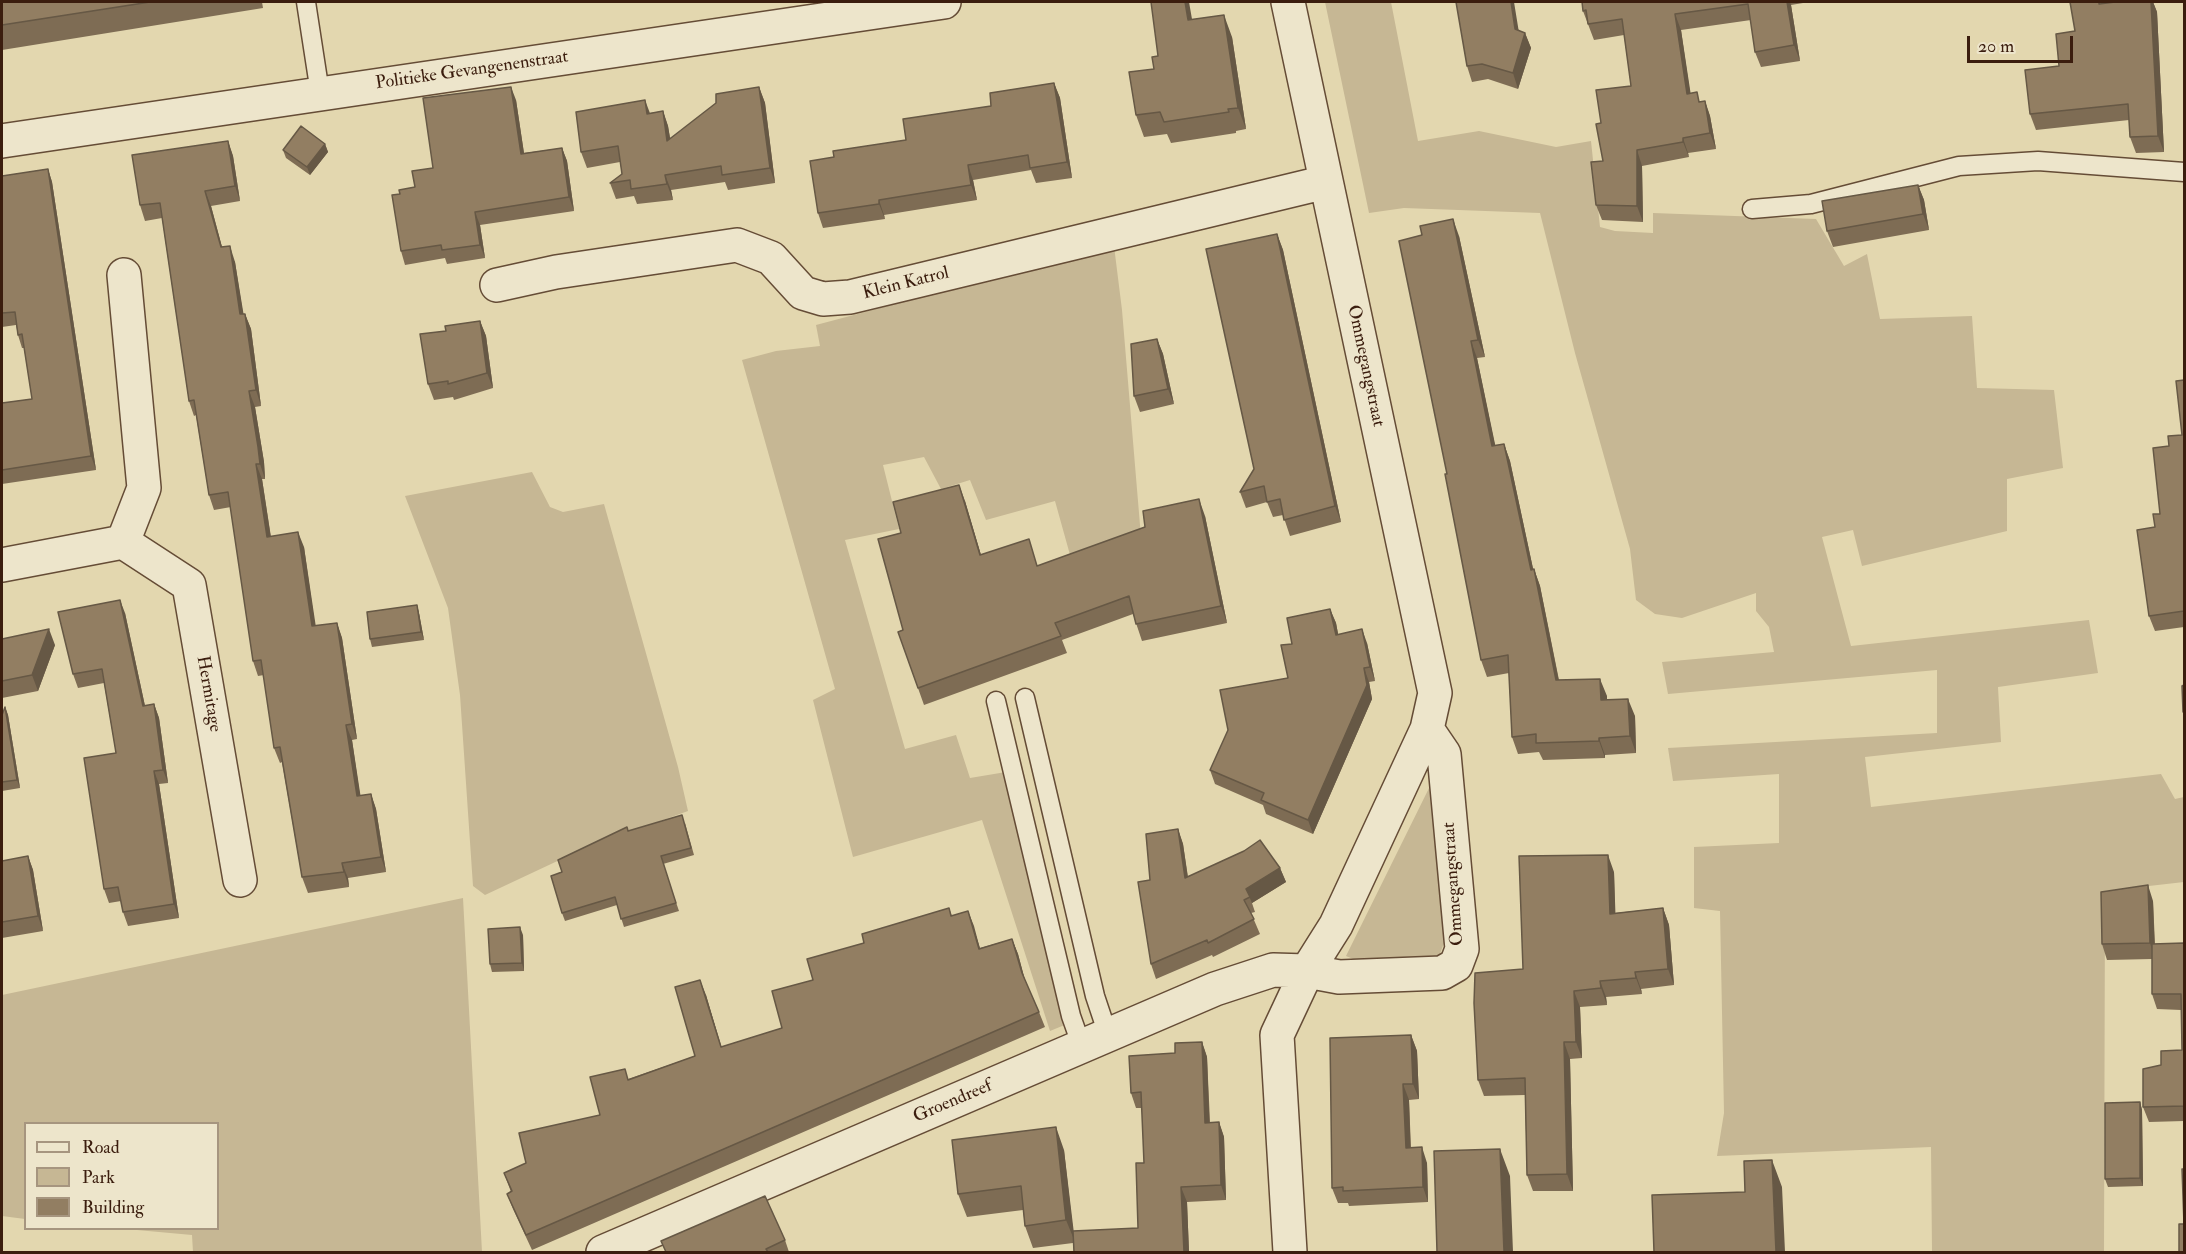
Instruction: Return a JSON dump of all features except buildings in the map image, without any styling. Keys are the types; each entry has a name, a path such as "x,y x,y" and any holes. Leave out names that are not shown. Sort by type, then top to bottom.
{"street":[{"name":"Politieke Gevangenenstraat","path":"2,141 944,2"},
{"name":"Ommegangstraat","path":"1288,2 1435,693 1427,729 1336,925 1307,971 1277,1035 1290,1252"},
{"name":"Klein Katrol","path":"497,285 556,272 737,245 771,258 803,293 823,299 850,297 1326,182"},
{"path":"2,565 123,542 144,488 124,275"},
{"name":"Hermitage","path":"123,542 189,585 240,880"},
{"name":"Ommegangstraat","path":"1307,971 1339,977 1442,973 1456,965 1462,949 1444,754 1427,729"},
{"name":"Groendreef","path":"603,1252 1215,989 1273,970 1307,971"}],"lane":[{"path":"306,2 320,93"},
{"path":"1752,209 1811,204 1959,166 2038,161 2184,172"},
{"path":"1025,698 1095,996 1095,1041"},
{"path":"996,701 1071,1016 1095,1041"}],"green space":[{"path":"1325,2 1391,2 1418,141 1479,131 1556,147 1591,141 1600,227 1615,231 1653,233 1653,213 1816,219 1844,266 1867,254 1880,319 1972,316 1977,388 2054,390 2063,468 2007,479 2007,531 1862,566 1853,530 1822,537 1851,646 2089,620 2098,673 1998,687 2001,742 1865,757 1871,807 2161,774 2175,799 2184,797 2184,882 2105,891 2104,1252 1932,1252 1931,1147 1717,1156 1724,1113 1720,911 1694,908 1694,847 1779,843 1779,774 1673,781 1668,748 1937,733 1937,670 1668,694 1662,662 1774,652 1769,627 1756,611 1756,593 1682,618 1655,614 1636,600 1630,549 1575,353 1540,213 1404,208 1369,213"},
{"path":"1114,246 1122,310 1141,537 1072,562 1055,501 986,520 970,480 941,489 924,457 883,465 899,529 845,540 905,749 956,735 970,778 1006,772 1067,1024 1050,1031 982,820 853,857 813,700 835,689 742,360 776,351 820,346 816,325"},
{"path":"532,472 550,507 563,512 604,504 678,767 688,811 583,849 485,895 473,886 460,695 448,608 405,496"},
{"path":"1434,778 1444,943 1438,959 1363,963 1346,956"},
{"path":"463,898 482,1252 193,1252 192,1235 137,1230 219,1230 219,1122 24,1122 24,1219 2,1216 2,995"}]}
